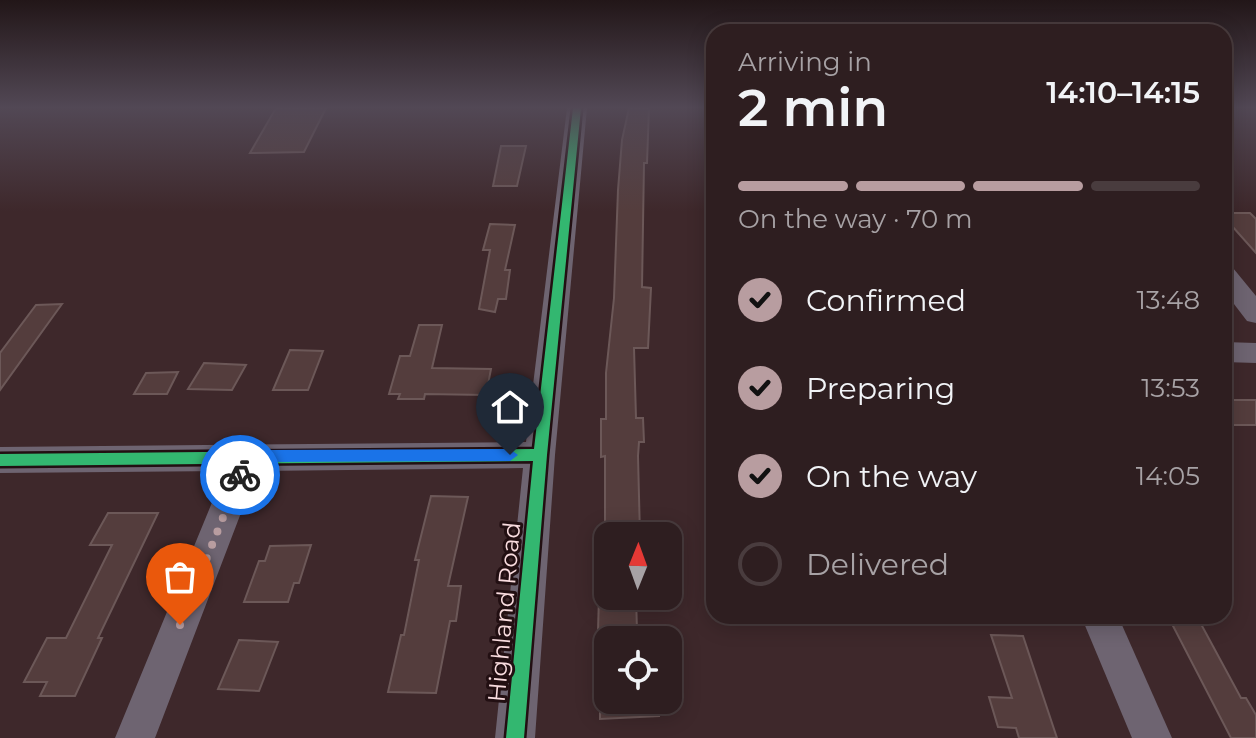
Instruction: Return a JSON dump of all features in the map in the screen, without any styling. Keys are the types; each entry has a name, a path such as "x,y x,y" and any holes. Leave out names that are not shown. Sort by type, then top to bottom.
{"street":[{"name":"Highland Road","path":"515,738 540,455 573,142"},
{"path":"1232,284 1256,314"},
{"path":"1232,352 1256,353"},
{"path":"0,460 540,455"},
{"path":"135,738 247,456"},
{"path":"1102,624 1152,738"}],"building":[{"path":"256,142 309,142 304,152 250,153"},
{"path":"622,142 648,142 647,163 644,163 642,287 651,288 648,348 634,348 636,418 643,418 644,442 639,442 638,456 640,522 605,522 605,456 601,457 601,419 606,419 606,373 614,298"},
{"path":"501,146 526,146 517,186 493,186"},
{"path":"1232,213 1250,213 1256,219 1256,253 1232,226"},
{"path":"490,224 515,225 505,270 510,270 506,299 498,299 495,312 479,309 490,250 483,250"},
{"path":"62,304 0,390 0,353 36,305"},
{"path":"419,325 442,325 432,368 491,369 486,395 425,394 424,399 398,399 400,394 389,394 400,356 410,356"},
{"path":"290,350 323,351 308,390 273,390"},
{"path":"204,363 246,365 232,390 188,389"},
{"path":"178,372 167,394 134,394 146,373"},
{"path":"1232,400 1256,400 1256,425 1232,425"},
{"path":"431,496 468,497 448,586 461,586 456,621 450,621 436,693 388,692 401,635 404,635 419,560 415,560"},
{"path":"108,513 158,513 98,638 102,638 75,696 40,696 47,682 24,682 47,638 66,638 112,545 90,545"},
{"path":"311,545 299,583 294,583 288,602 244,602 259,561 265,561 270,546"},
{"path":"599,610 636,610 637,626 598,626"},
{"path":"1172,624 1201,624 1241,698 1246,698 1256,715 1256,738 1231,738"},
{"path":"991,635 1023,636 1057,738 1019,738 1016,728 998,727 989,697 1012,698"},
{"path":"239,640 278,642 259,691 218,689"},
{"path":"600,714 659,714 659,716 600,719"}],"cycle path":[{"path":"515,738 540,455 573,142"},
{"path":"0,460 540,455"}],"way so far":[{"path":"180,625 240,475"}],"route":[{"path":"240,475 247,456 510,455"}]}
